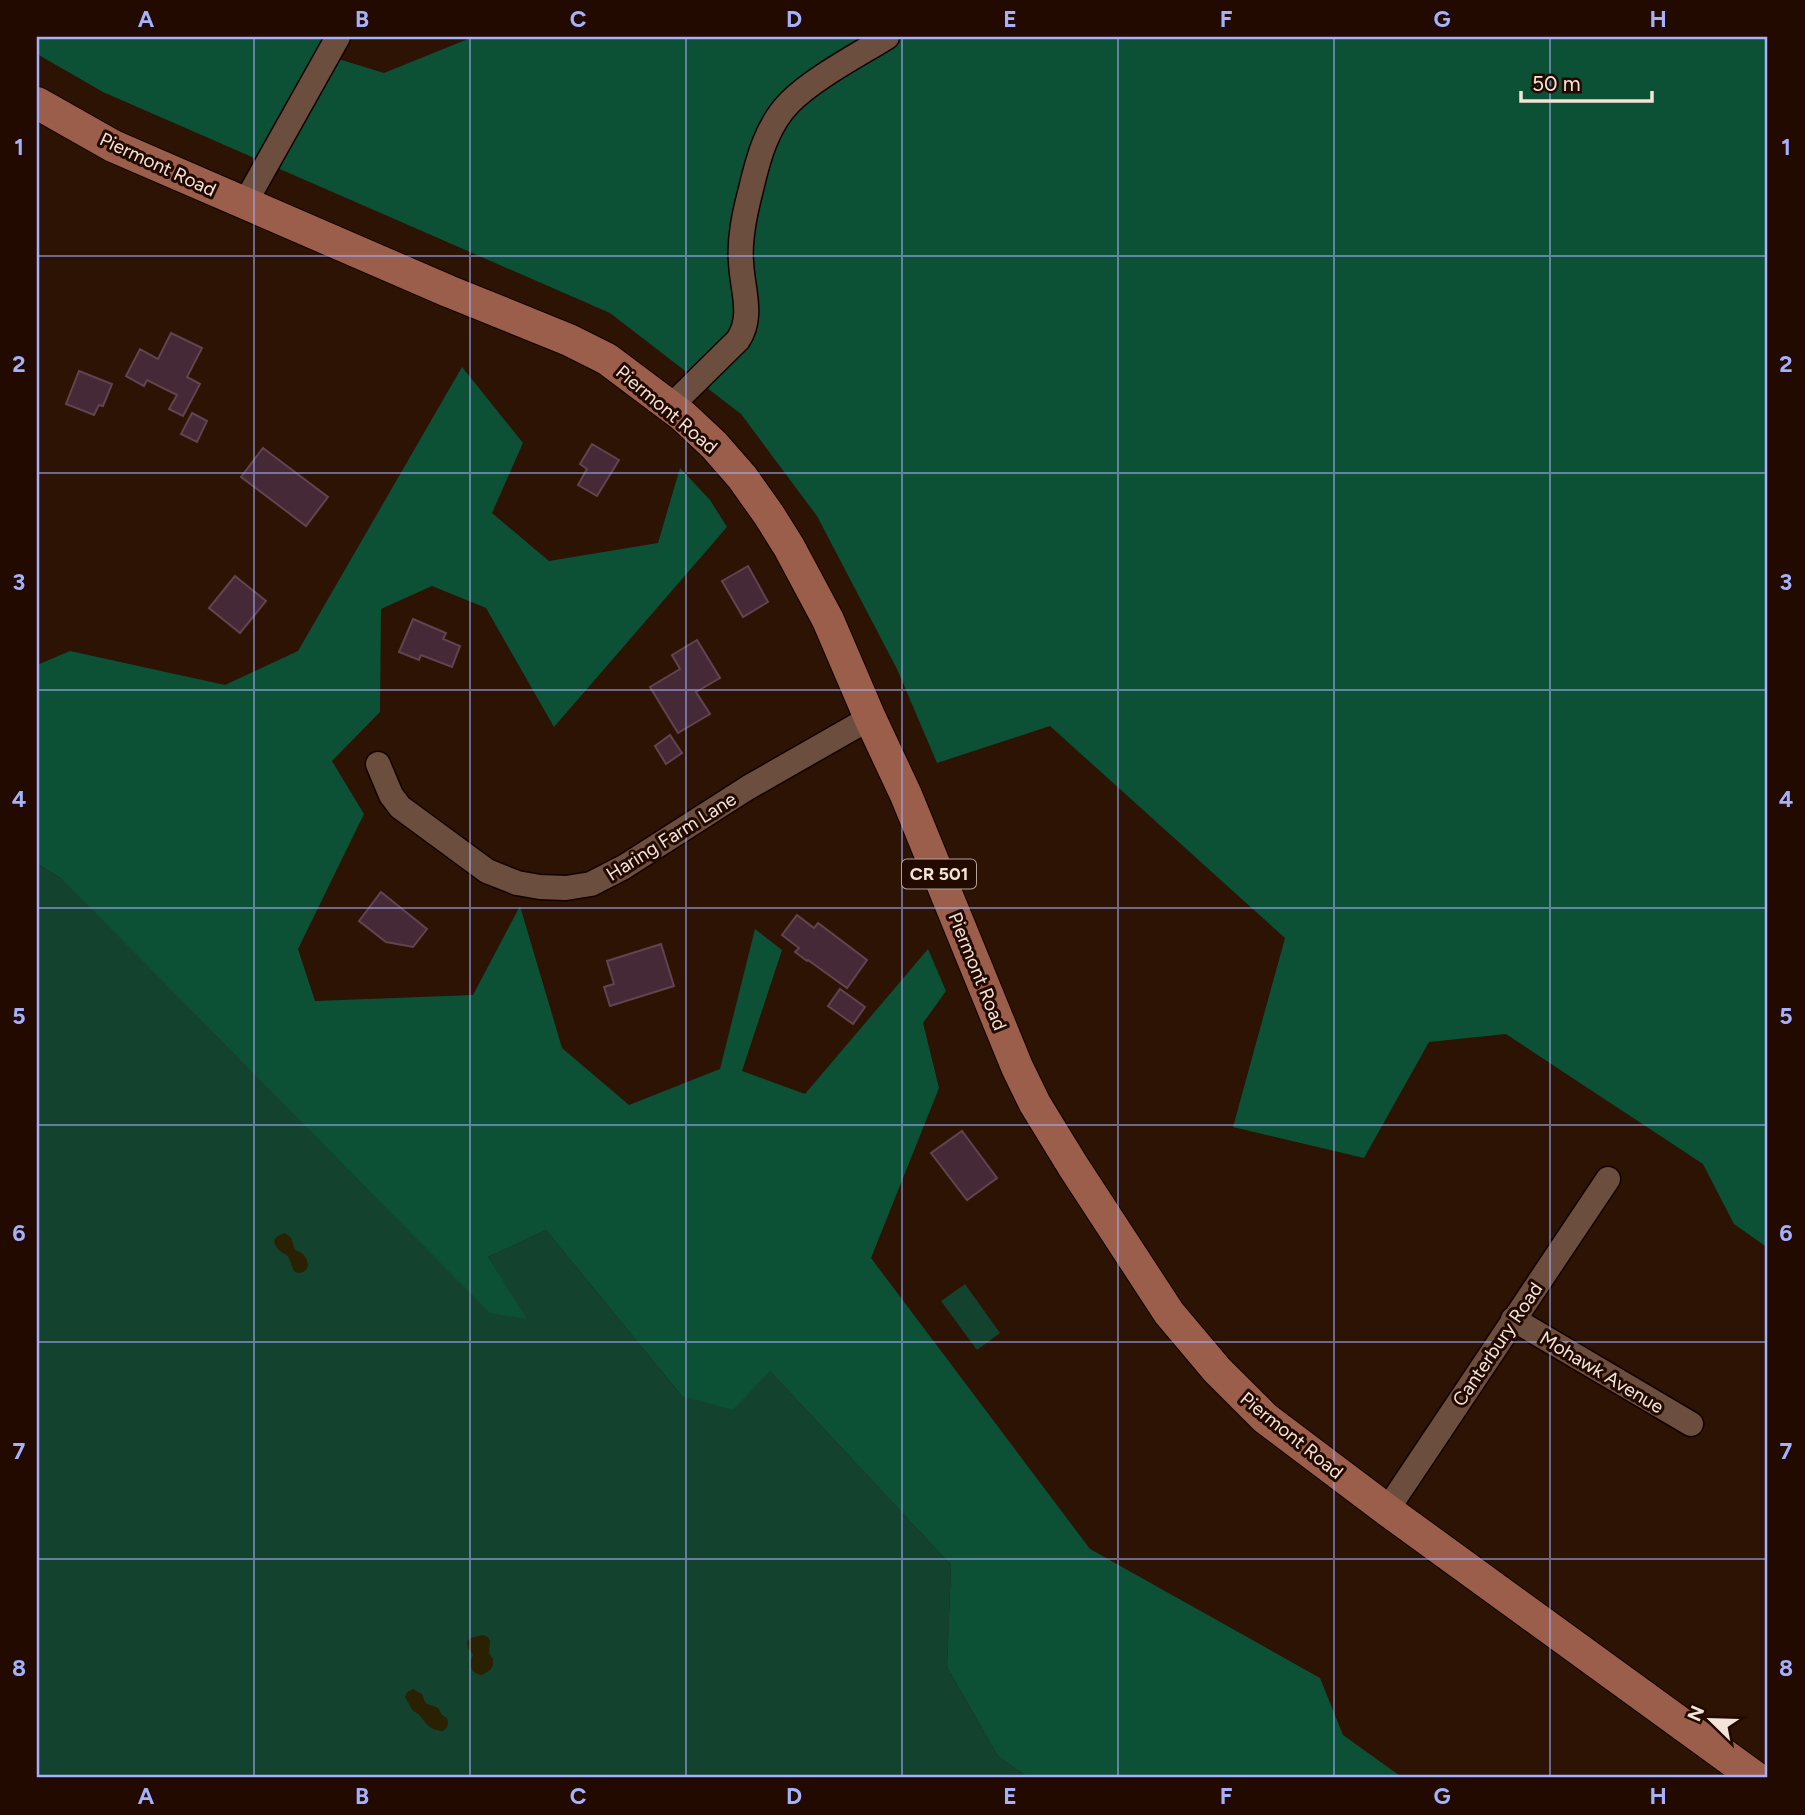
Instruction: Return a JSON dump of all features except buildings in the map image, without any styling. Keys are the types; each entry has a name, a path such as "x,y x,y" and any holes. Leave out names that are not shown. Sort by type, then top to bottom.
{"main road":[{"name":"Piermont Road","path":"37,103 113,146 448,291 569,340 607,359 714,445 769,515 828,620 906,794 1017,1067 1035,1104 1169,1313 1217,1370 1265,1418 1756,1778"}],"street":[{"path":"245,203 338,37"},
{"path":"670,407 744,331 747,319 740,255 743,231 758,161 776,121 789,102 811,84 887,37"},
{"name":"Haring Farm Lane","path":"378,764 391,796 400,807 487,871 517,883 540,887 566,887 591,884 624,867 749,787 870,718"},
{"name":"Canterbury Road","path":"1387,1510 1608,1179"},
{"name":"Mohawk Avenue","path":"1513,1319 1691,1424"}],"green space":[{"path":"37,37 331,37 322,54 384,73 473,37 1768,37 1768,1248 1734,1224 1703,1164 1506,1034 1429,1042 1364,1158 1233,1127 1285,938 1050,726 937,763 897,669 817,516 741,414 610,313 103,92 37,54"},
{"path":"462,367 523,443 492,513 549,561 658,543 680,468 710,500 727,527 554,727 486,608 432,586 381,609 380,712 332,761 364,814 298,949 315,1001 473,995 520,906 562,1048 629,1105 720,1069 755,929 782,950 742,1071 805,1094 928,949 946,991 923,1023 939,1088 871,1258 1090,1549 1320,1678 1343,1735 1403,1778 1029,1778 998,1756 947,1667 951,1565 770,1371 733,1410 682,1396 546,1230 488,1257 527,1319 490,1313 61,878 37,864 37,665 70,651 225,685 298,651"},
{"path":"37,864 61,878 488,1257 546,1230 682,1396 770,1371 951,1565 947,1667 998,1756 1029,1778 37,1778"},
{"path":"965,1284 1000,1333 977,1350 941,1301"}],"sand":[{"path":"285,1233 291,1238 295,1250 307,1260 308,1266 302,1272 294,1271 288,1256 275,1245 275,1238"},
{"path":"483,1635 490,1641 489,1653 493,1665 482,1675 472,1668 473,1655 467,1642 470,1638"},
{"path":"413,1689 423,1695 426,1703 438,1708 447,1718 448,1725 443,1731 428,1726 413,1711 405,1697 407,1692"}]}
